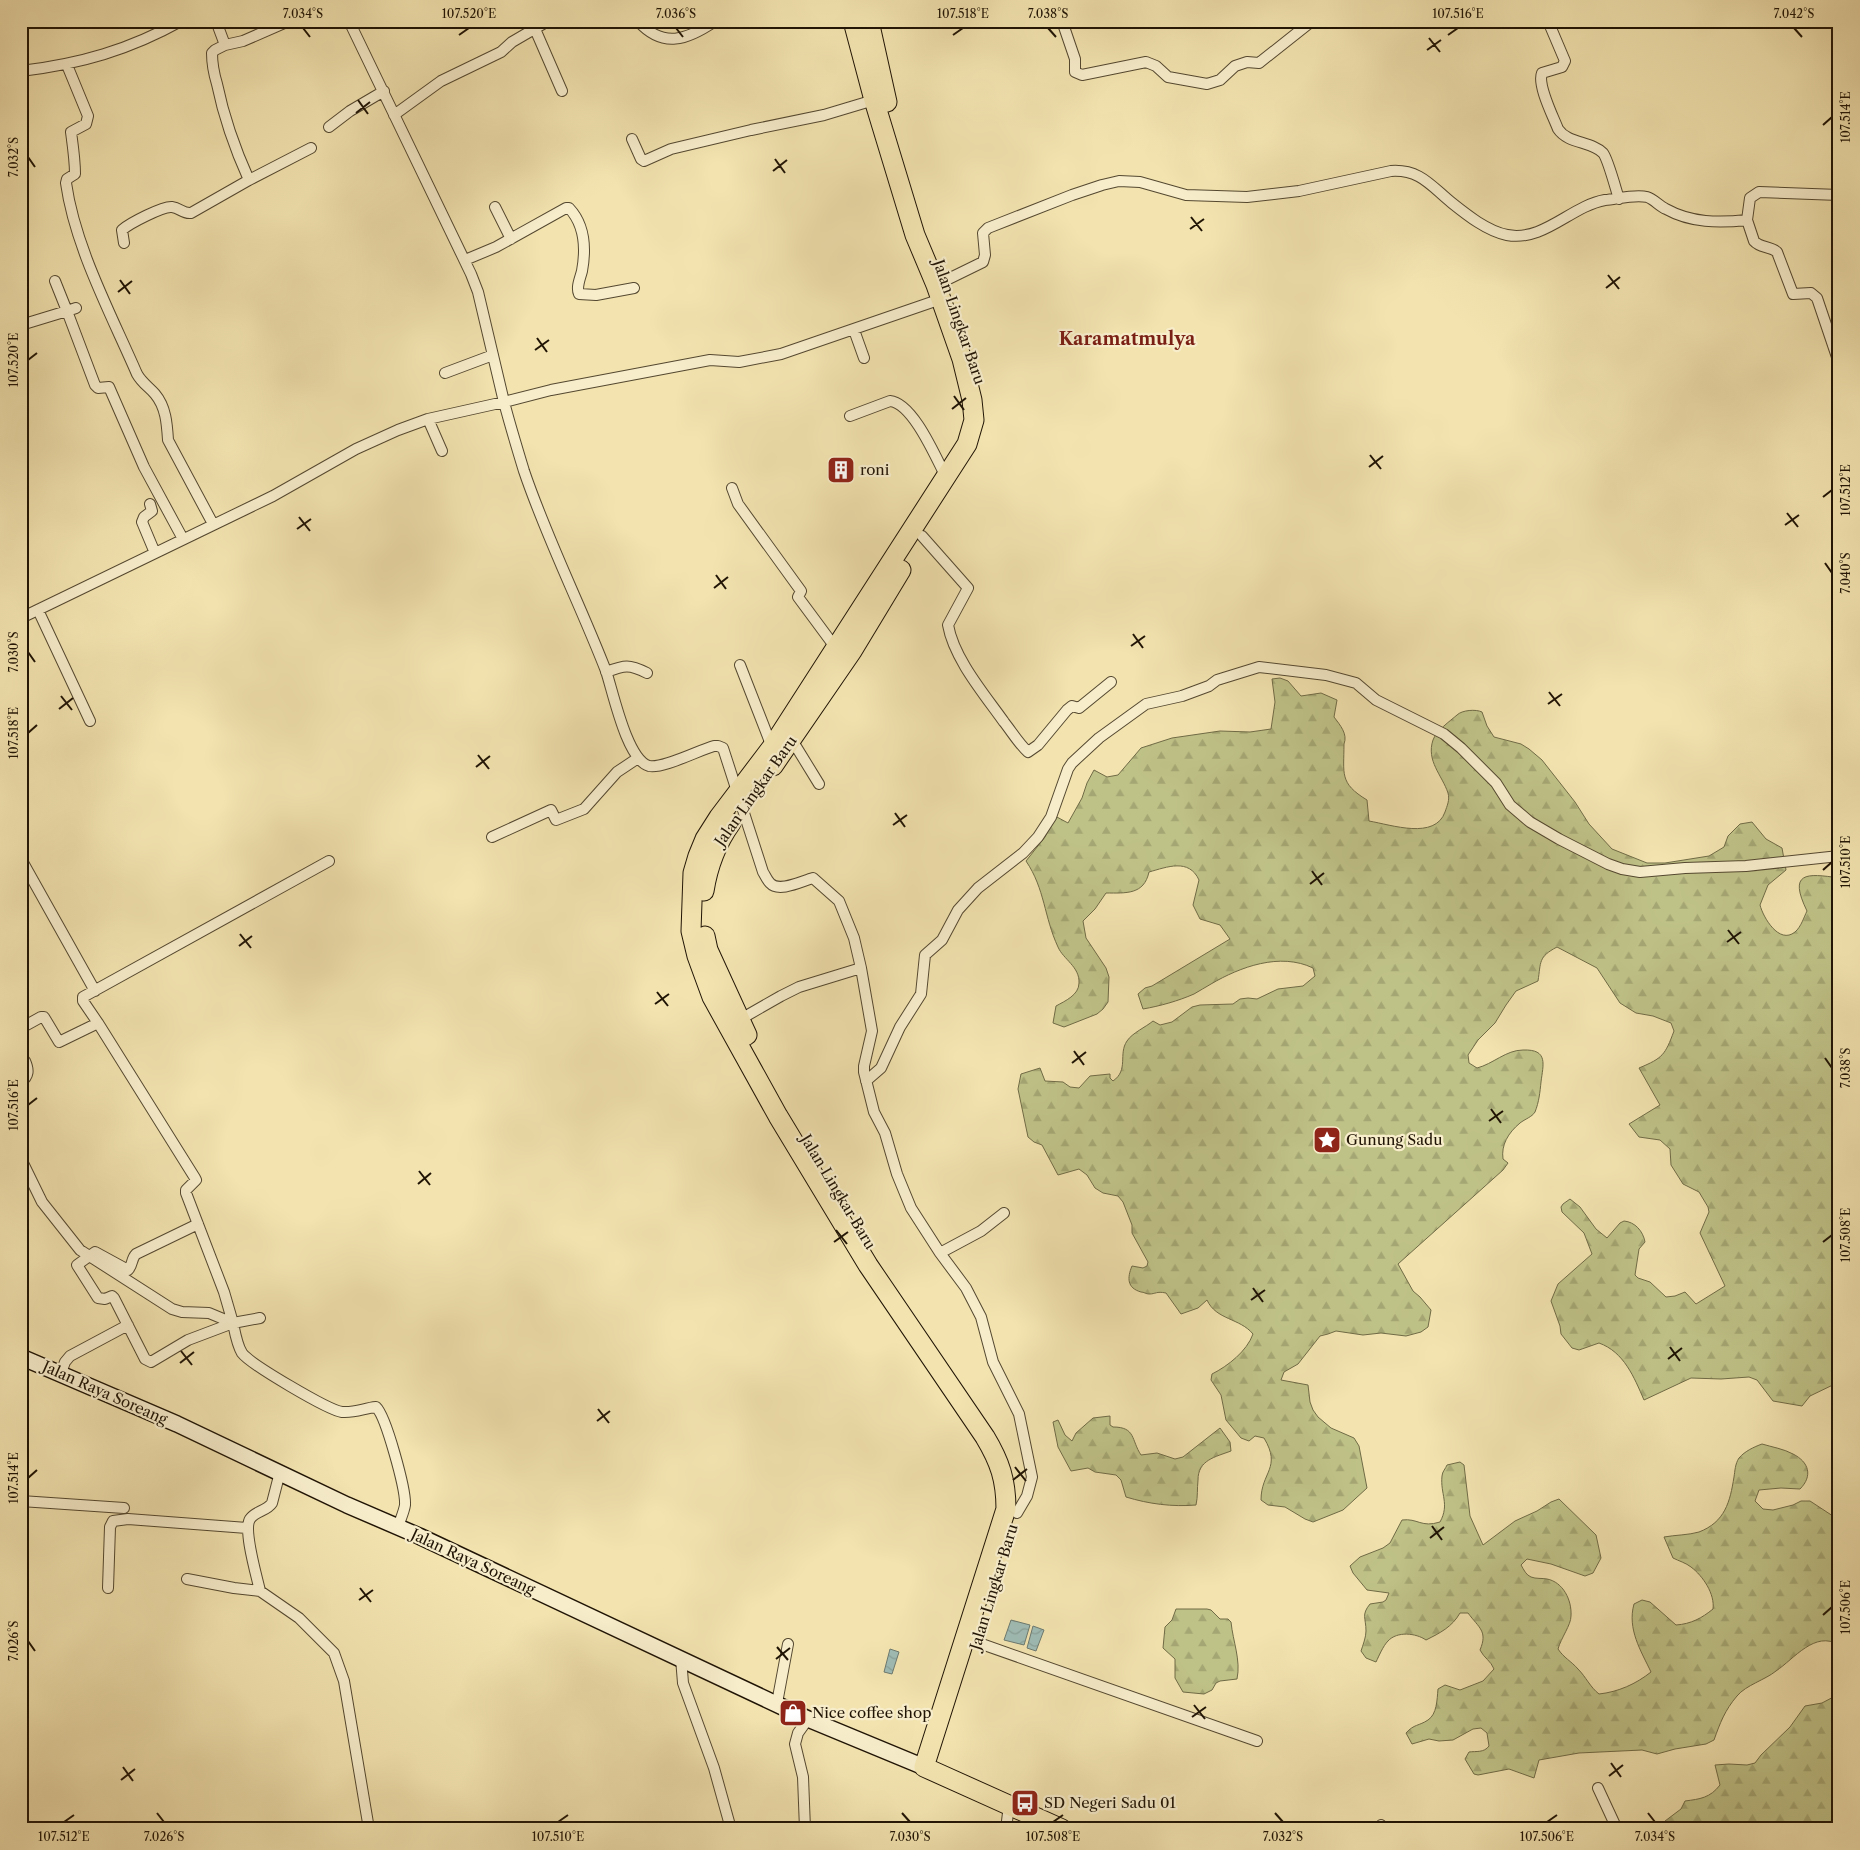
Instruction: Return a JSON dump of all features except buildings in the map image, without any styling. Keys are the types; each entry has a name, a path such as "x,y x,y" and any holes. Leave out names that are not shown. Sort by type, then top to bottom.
{"highway":[{"name":"Jalan Lingkar Baru","path":"854,21 874,100 915,235 974,357 985,400 985,416 981,439 972,458 852,652 792,740 740,801 719,817 705,839 693,873 691,931 697,956 712,997 778,1116 863,1257 995,1453 1006,1487 1006,1510 930,1770"},
{"name":"Jalan Lingkar Baru","path":"869,21 895,142 927,234 962,358 972,400 974,420 967,444 772,746 740,801 713,854 706,873 702,902 708,950 739,1020 788,1110 878,1259 1009,1453 1016,1483 1017,1513 976,1642 930,1770"},
{"path":"930,1770 1062,1829"}],"main road":[{"name":"Jalan Raya Soreang","path":"21,1356 280,1472 347,1505 808,1718 930,1770"}],"street":[{"path":"21,72 67,65 97,57 130,45 181,21"},
{"path":"216,21 226,45"},
{"path":"249,180 230,137 222,110 212,54 215,50 226,45 243,42 289,21"},
{"path":"350,21 465,260 478,292 504,402 524,471 606,672 629,745 638,758 649,766 656,766 718,746 725,752 759,854 763,872 770,883 781,887 813,878 840,901 854,938 872,1031 864,1066 874,1112 885,1133 897,1174 908,1200 940,1253 966,1288 981,1318 993,1362 1020,1414 1032,1477 1027,1496 1017,1513"},
{"path":"394,115 441,81 501,52 512,42 548,21"},
{"path":"638,21 646,29 669,40 691,36 715,21"},
{"path":"1062,21 1075,59 1075,72 1082,75 1146,62 1156,66 1168,77 1207,84 1220,80 1234,66 1247,62 1259,63 1312,21"},
{"path":"1527,21 1538,21"},
{"path":"1548,21 1565,61 1562,67 1542,73 1540,76 1542,87 1558,129 1568,138 1603,153 1619,199"},
{"path":"535,29 562,91"},
{"path":"67,65 88,116 86,124 71,132 75,153 73,158 75,174 66,181 73,214 94,274 137,374 140,380 161,402 167,424 168,440 213,524"},
{"path":"329,127 350,111 384,91"},
{"path":"632,139 641,159 644,161 671,149 824,115 874,100"},
{"path":"124,243 122,230 132,222 168,207 176,208 183,212 191,212 311,148"},
{"path":"21,618 273,496 356,448 428,419 551,390 710,360 739,362 775,355 854,330 941,288 983,262 985,255 983,233 988,228 1088,190 1119,181 1140,182 1186,195 1247,197 1299,191 1391,171 1404,170 1430,183 1451,202 1491,229 1507,235 1525,236 1535,234 1560,220 1603,201 1648,197 1665,209 1683,217 1721,223 1747,220"},
{"path":"1839,195 1759,192 1750,198 1747,220 1754,241 1777,252 1792,294 1811,293 1815,295 1836,344 1839,363"},
{"path":"495,208 511,239"},
{"path":"465,260 511,239 569,208 578,221 584,241 584,258 577,288 579,294 596,295 634,288"},
{"path":"55,281 71,309 95,386 98,388 109,388 144,467 183,539"},
{"path":"21,325 71,309"},
{"path":"854,330 864,358"},
{"path":"445,373 493,355"},
{"path":"850,416 890,400 894,401 904,408 914,420 946,477"},
{"path":"428,419 442,451"},
{"path":"732,488 738,504 801,591 798,597 835,647"},
{"path":"150,504 152,511 144,517 142,522 155,553"},
{"path":"922,536 968,588 948,625 952,639 964,664 972,678 1028,752 1038,745 1067,710 1072,706 1079,708 1111,682"},
{"path":"38,610 90,721"},
{"path":"740,665 772,746"},
{"path":"606,672 624,666 633,666 647,673"},
{"path":"866,1080 881,1068 900,1027 921,994 926,955 942,940 958,910 978,888 1024,853 1038,837 1052,817 1064,779 1072,763 1099,738 1146,704 1182,696 1209,686 1217,680 1259,667 1326,676 1356,683 1376,700 1444,734 1496,782 1510,805 1530,822 1559,839 1608,864 1622,869 1640,872 1746,866 1839,856"},
{"path":"792,740 820,784"},
{"path":"492,836 551,810 556,820 584,809 617,772 638,758"},
{"path":"21,859 94,991"},
{"path":"329,861 82,999 196,1180 186,1190 186,1193 224,1292 229,1325 242,1352 281,1380 341,1412 359,1412 376,1407 380,1411 402,1486 405,1505 398,1527"},
{"path":"739,1020 780,996 861,968"},
{"path":"21,1028 44,1017 59,1042 98,1023"},
{"path":"21,1082 28,1075 28,1067 25,1061"},
{"path":"21,1159 42,1202 72,1242 172,1309 182,1312 209,1313 229,1325"},
{"path":"940,1253 981,1231 1004,1213"},
{"path":"198,1224 136,1254 128,1270 94,1252 77,1265 78,1268 98,1298 105,1299 112,1296 145,1359 151,1362 188,1340 229,1325 260,1318"},
{"path":"61,1373 65,1362 70,1356 128,1325"},
{"path":"260,1591 247,1528 252,1517 269,1507 272,1503 280,1472"},
{"path":"21,1501 124,1508"},
{"path":"108,1588 110,1527 114,1521 128,1518 247,1528"},
{"path":"187,1580 260,1591 299,1618 334,1653 344,1681 369,1829"},
{"path":"976,1642 1257,1741"},
{"path":"777,1703 788,1644"},
{"path":"680,1658 683,1683 714,1768 731,1829"},
{"path":"805,1829 803,1777 795,1744 798,1733 808,1718"},
{"path":"1598,1788 1617,1829"},
{"path":"1006,1829 1009,1805"}],"green space":[{"path":"1280,678 1288,681 1301,696 1321,693 1337,700 1334,717 1343,730 1345,737 1345,777 1347,783 1367,800 1369,821 1412,829 1432,826 1440,821 1447,807 1449,796 1433,761 1431,748 1433,740 1440,730 1459,713 1476,711 1482,712 1487,726 1494,737 1521,744 1542,760 1575,802 1589,824 1612,849 1647,863 1665,863 1709,856 1724,847 1728,836 1740,824 1752,822 1766,839 1782,848 1786,870 1768,885 1760,905 1768,922 1783,935 1789,935 1797,930 1807,911 1799,889 1800,882 1809,876 1839,878 1839,1382 1810,1396 1802,1406 1773,1401 1757,1380 1749,1377 1721,1379 1691,1378 1644,1400 1627,1366 1615,1352 1599,1343 1579,1350 1572,1348 1561,1334 1551,1301 1558,1284 1592,1254 1584,1233 1562,1212 1561,1207 1570,1199 1580,1207 1596,1229 1607,1238 1624,1221 1632,1223 1638,1228 1645,1242 1639,1249 1635,1275 1650,1282 1666,1297 1685,1292 1696,1304 1725,1286 1700,1233 1709,1212 1708,1207 1699,1192 1683,1184 1671,1165 1670,1149 1660,1140 1639,1137 1629,1124 1660,1105 1639,1068 1658,1058 1665,1051 1674,1031 1671,1023 1653,1016 1636,1013 1620,1003 1597,968 1557,947 1543,957 1538,981 1516,991 1495,1023 1478,1040 1468,1055 1469,1063 1477,1068 1511,1052 1531,1050 1537,1052 1541,1055 1543,1064 1540,1093 1535,1112 1516,1127 1506,1140 1503,1149 1503,1159 1508,1163 1503,1170 1398,1264 1413,1291 1431,1310 1428,1327 1421,1332 1406,1336 1381,1333 1363,1335 1336,1331 1320,1336 1298,1364 1284,1372 1281,1380 1308,1385 1310,1402 1318,1417 1331,1428 1354,1438 1359,1446 1367,1488 1343,1510 1313,1522 1285,1507 1268,1505 1261,1500 1264,1483 1271,1463 1269,1448 1264,1438 1255,1436 1249,1441 1241,1438 1226,1420 1221,1395 1211,1380 1212,1374 1242,1352 1253,1334 1242,1325 1216,1312 1207,1300 1198,1308 1181,1314 1166,1293 1148,1294 1133,1288 1129,1282 1132,1266 1143,1268 1147,1266 1148,1262 1132,1233 1132,1225 1123,1202 1118,1196 1103,1193 1095,1188 1087,1175 1079,1169 1058,1175 1042,1145 1028,1137 1018,1089 1021,1074 1040,1068 1045,1081 1063,1082 1070,1087 1079,1088 1090,1076 1110,1074 1110,1078 1113,1081 1121,1072 1123,1051 1127,1041 1132,1035 1153,1021 1160,1025 1172,1022 1192,1007 1200,1005 1233,1004 1240,999 1257,999 1278,989 1303,986 1315,976 1313,968 1300,963 1287,961 1260,964 1235,972 1188,997 1143,1009 1138,994 1145,988 1152,986 1230,939 1220,925 1200,919 1193,905 1199,880 1195,873 1184,866 1170,867 1149,872 1147,880 1138,889 1120,893 1106,893 1095,909 1083,921 1086,938 1106,968 1109,977 1108,1002 1097,1014 1064,1027 1053,1023 1056,1006 1067,1000 1077,991 1079,977 1058,947 1037,882 1026,861 1045,837 1055,816 1068,823 1082,798 1094,770 1107,777 1118,775 1141,748 1172,738 1220,731 1250,732 1271,729 1275,702 1272,679"},
{"path":"1110,1416 1110,1425 1126,1429 1132,1435 1141,1455 1157,1453 1175,1459 1183,1457 1220,1428 1230,1442 1231,1451 1208,1460 1201,1468 1196,1505 1178,1506 1126,1497 1121,1480 1116,1475 1095,1472 1088,1468 1071,1471 1058,1447 1053,1422 1058,1420 1065,1435 1072,1441 1076,1433 1093,1418"},
{"path":"1762,1444 1786,1451 1798,1457 1806,1465 1808,1474 1800,1489 1759,1490 1755,1501 1763,1509 1773,1510 1801,1501 1810,1501 1839,1520 1839,1645 1830,1641 1813,1643 1772,1674 1745,1689 1729,1706 1714,1740 1706,1744 1657,1754 1642,1750 1579,1753 1539,1760 1534,1778 1509,1769 1478,1775 1474,1774 1465,1759 1469,1752 1482,1751 1489,1746 1487,1733 1481,1728 1473,1729 1453,1740 1439,1741 1429,1739 1412,1744 1406,1733 1431,1717 1436,1706 1438,1689 1445,1685 1460,1690 1483,1681 1494,1669 1480,1650 1483,1634 1468,1613 1460,1613 1449,1626 1426,1640 1412,1635 1401,1634 1386,1643 1376,1662 1366,1658 1361,1651 1366,1633 1366,1611 1370,1604 1386,1600 1389,1593 1367,1590 1353,1573 1350,1566 1360,1557 1383,1548 1390,1543 1402,1520 1412,1520 1428,1524 1440,1522 1444,1510 1442,1475 1447,1465 1460,1462 1464,1465 1470,1516 1483,1545 1515,1521 1559,1499 1596,1535 1601,1558 1593,1573 1585,1576 1551,1564 1527,1559 1521,1565 1529,1576 1553,1581 1562,1588 1570,1604 1571,1620 1558,1649 1581,1672 1599,1694 1626,1687 1651,1672 1636,1640 1632,1622 1634,1604 1642,1600 1650,1602 1676,1625 1696,1620 1713,1609 1712,1597 1704,1580 1691,1567 1673,1558 1664,1537 1699,1532 1715,1523 1728,1503 1739,1458 1747,1451"},
{"path":"1176,1609 1207,1609 1211,1610 1220,1619 1228,1619 1231,1622 1237,1658 1237,1679 1220,1681 1216,1683 1212,1690 1204,1694 1183,1692 1175,1678 1175,1659 1163,1648 1165,1627 1172,1620"},
{"path":"1839,1694 1839,1829 1662,1829 1665,1821 1681,1809 1685,1801 1708,1795 1720,1785 1715,1765 1747,1765 1755,1763 1790,1727 1805,1706 1822,1703"}],"water":[{"path":"1011,1620 1030,1625 1024,1645 1004,1640"},
{"path":"1033,1626 1044,1630 1036,1651 1027,1648"},
{"path":"890,1649 899,1652 892,1674 884,1672"}],"place":[{"name":"roni","path":"841,470"},
{"name":"Gunung Sadu","path":"1327,1140"},
{"name":"Nice coffee shop","path":"793,1713"},
{"name":"SD Negeri Sadu 01","path":"1025,1803"}],"district":[{"name":"Karamatmulya","path":"1127,339"}]}
